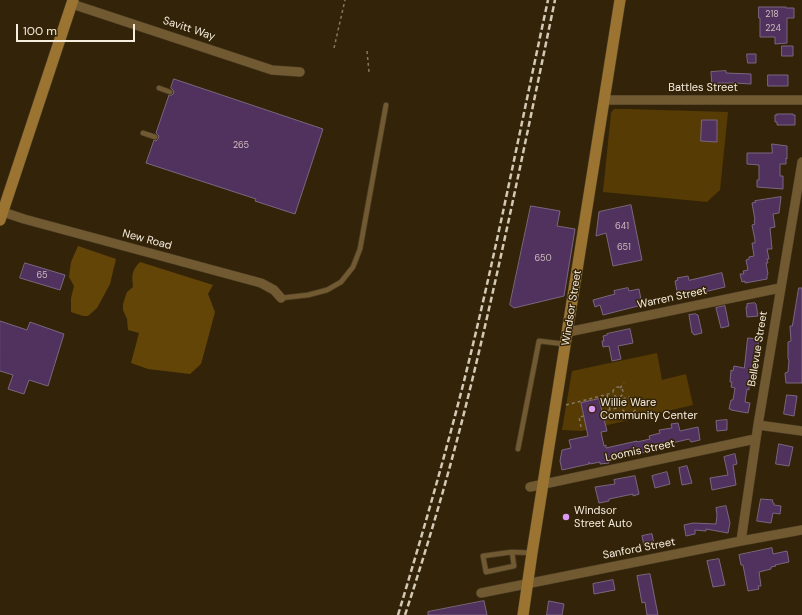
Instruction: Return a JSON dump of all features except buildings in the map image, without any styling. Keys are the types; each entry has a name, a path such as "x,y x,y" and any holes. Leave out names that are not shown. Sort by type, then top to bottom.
{"main road":[{"name":"Windsor Street","path":"523,615 620,0"},
{"path":"1,216 72,2"}],"street":[{"name":"Savitt Way","path":"72,2 272,70 300,72"},
{"name":"Battles Street","path":"604,100 802,100"},
{"name":"Bellevue Street","path":"741,541 755,439 802,162"},
{"name":"New Road","path":"1,216 24,219 261,283 274,290 281,298"},
{"name":"Warren Street","path":"568,332 780,288"},
{"path":"758,425 802,431"},
{"name":"Loomis Street","path":"530,487 755,439"},
{"name":"Sanford Street","path":"481,593 802,530"}],"lane":[{"path":"158,88 170,92"},
{"path":"281,298 308,295 327,290 341,282 353,267 360,249 386,105"},
{"path":"143,133 155,137"},
{"path":"518,449 539,341 566,344"},
{"path":"512,552 514,566 486,572 484,556 512,552 532,553"}],"path":[{"path":"334,48 345,0"},
{"path":"367,51 369,72"},
{"path":"564,405 607,395 612,393 615,388 620,388 624,383"},
{"path":"620,388 623,392 621,396"},
{"path":"612,393 616,397 621,396 623,398"},
{"path":"607,395 610,410"},
{"path":"628,396 634,398 637,403 636,408 632,412 627,413 622,411 620,407 620,403 623,398 628,396"},
{"path":"602,412 620,407"},
{"path":"581,427 579,418 584,416"}],"shaded area":[{"path":"614,109 728,112 720,190 707,202 603,192 611,113"},
{"path":"78,246 116,259 110,284 97,308 88,316 71,312 71,298 74,286 69,277 71,262"},
{"path":"140,262 213,285 208,294 215,312 201,364 190,374 148,369 131,363 139,333 128,330 123,304 127,292 133,287 133,274 135,268"},
{"path":"657,353 662,380 686,374 693,405 582,431 562,430 572,371"}],"railway":[{"path":"398,615 440,472 475,337 548,0"},
{"path":"405,615 440,501 471,385 525,145 555,0"}],"place":[{"name":"Willie Ware Community Center","path":"592,409"},
{"name":"Windsor Street Auto","path":"566,517"}]}
